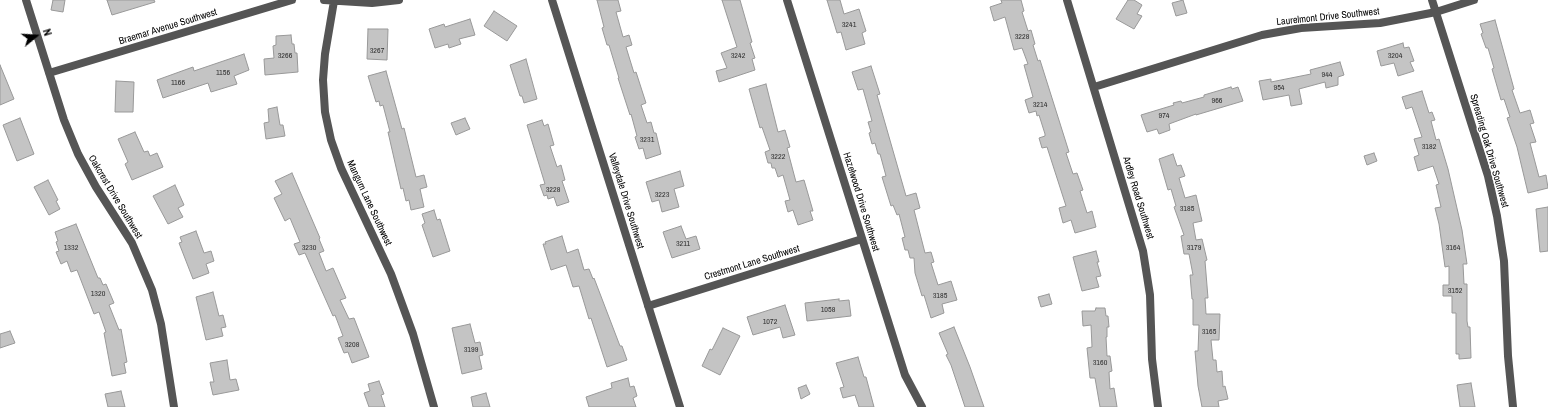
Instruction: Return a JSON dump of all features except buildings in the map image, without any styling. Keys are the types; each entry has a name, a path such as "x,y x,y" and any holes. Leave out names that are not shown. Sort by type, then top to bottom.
{"street":[{"name":"Oakcrest Drive Southwest","path":"26,0 64,120 78,154 96,187 132,243 152,290 161,324 174,407"},
{"name":"Braemar Avenue Southwest","path":"49,74 292,0"},
{"path":"324,0 372,3 399,0"},
{"name":"Valleydale Drive Southwest","path":"552,0 680,407"},
{"name":"Hazelwood Drive Southwest","path":"787,0 904,375 922,407"},
{"name":"Ardley Road Southwest","path":"1067,0 1143,251 1150,295 1152,359 1158,407"},
{"name":"Spreading Oak Drive Southwest","path":"1432,0 1488,176 1498,216 1504,261 1508,356 1513,407"},
{"name":"Laurelmont Drive Southwest","path":"1094,87 1262,35 1302,28 1380,23 1436,12 1474,0"},
{"name":"Mangum Lane Southwest","path":"334,1 325,54 323,80 325,112 331,140 341,168 391,274 413,334 434,407"},
{"name":"Crestmont Lane Southwest","path":"648,306 862,239"}]}
